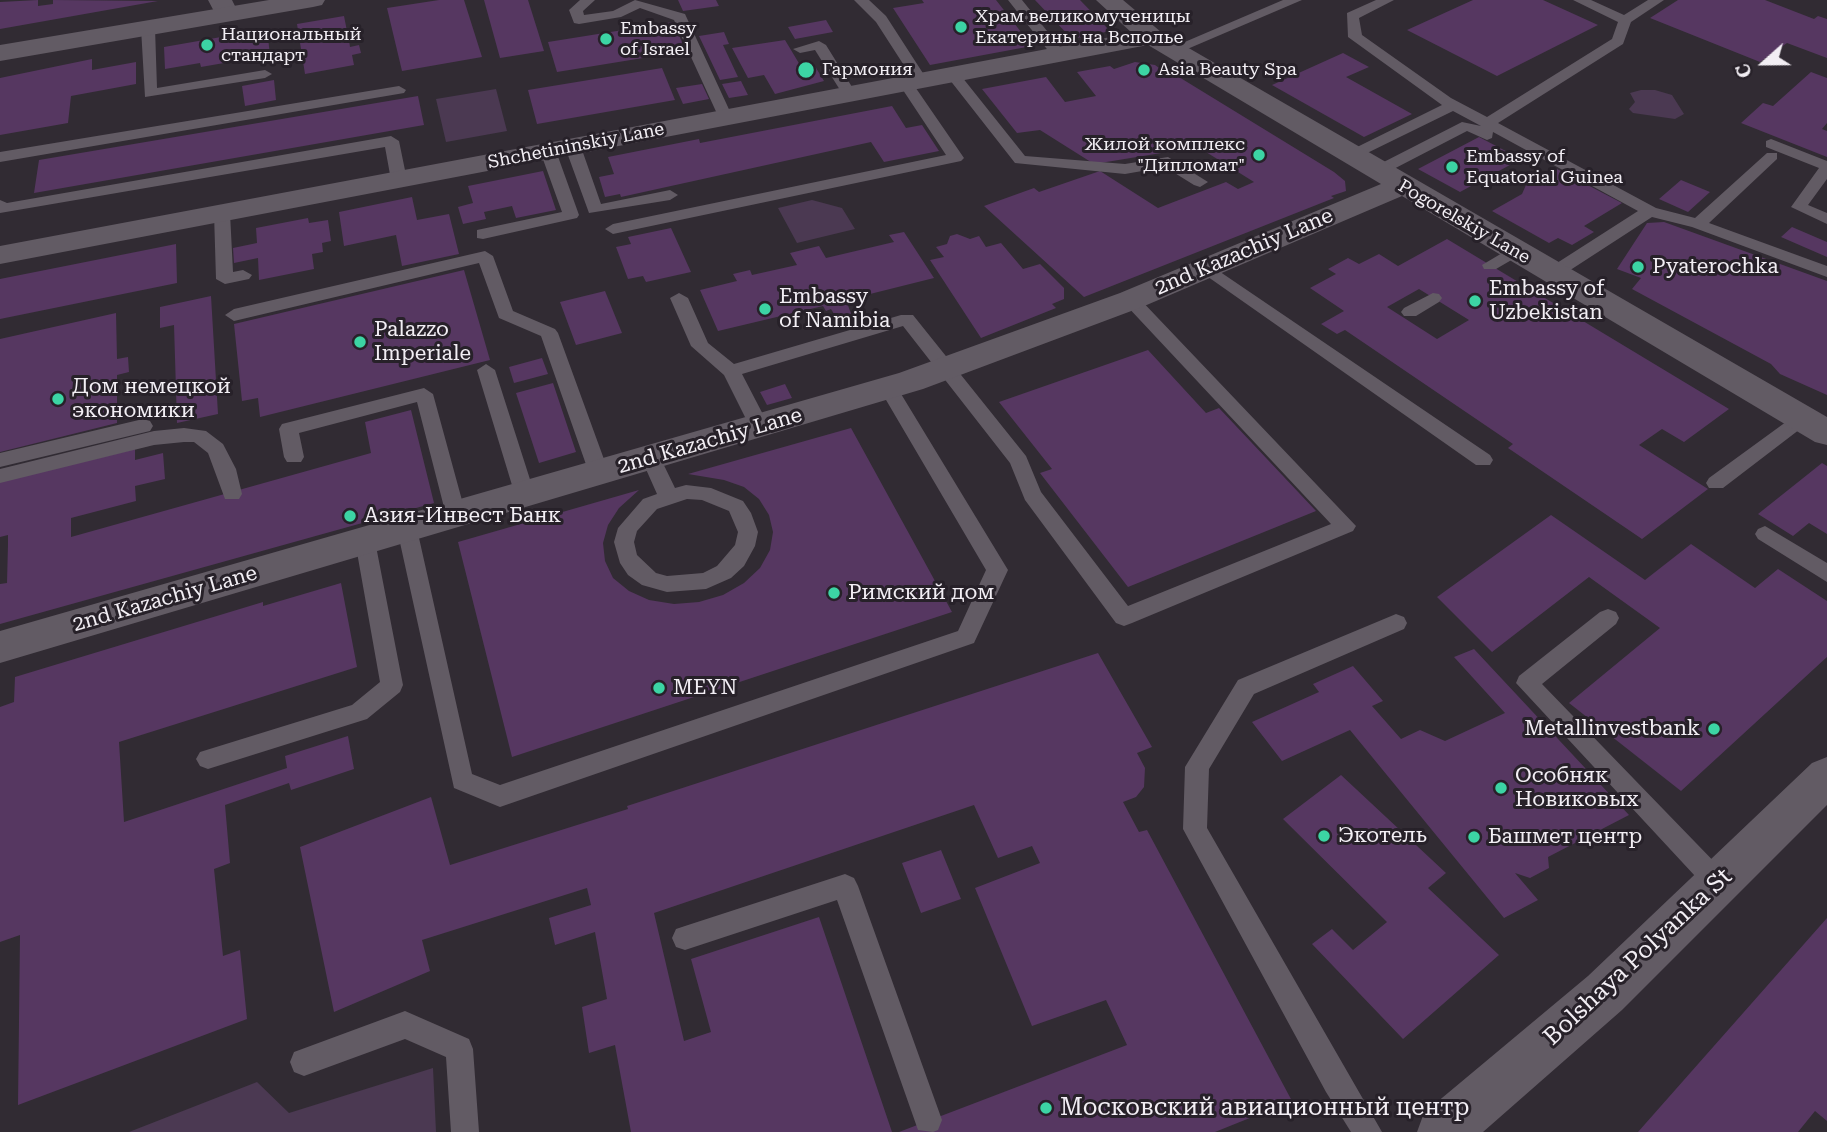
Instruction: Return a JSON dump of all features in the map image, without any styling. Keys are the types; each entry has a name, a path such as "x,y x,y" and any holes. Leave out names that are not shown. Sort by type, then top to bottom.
{"street":[{"path":"0,53 148,28 223,7 313,0"},
{"name":"Pogorelskiy Lane","path":"1108,0 1163,44 1390,178 1502,258 1552,274 1827,433"},
{"name":"Shchetininskiy Lane","path":"0,255 1059,55 1163,44"},
{"name":"2nd Kazachiy Lane","path":"0,647 947,369 1131,300 1207,268 1390,178"},
{"name":"Bolshaya Polyanka St","path":"1443,1132 1605,993 1827,776"}],"lane":[{"path":"588,0 576,10 579,20 616,14 639,1 680,17 726,118"},
{"path":"613,229 957,158 913,83 881,19 861,0"},
{"path":"1015,0 1059,55"},
{"path":"1163,44 1295,0"},
{"path":"1387,0 1352,16 1354,37 1453,105 1650,211 1698,224 1827,272"},
{"path":"1580,0 1625,20"},
{"path":"1487,124 1618,41 1625,20 1657,0"},
{"path":"148,28 150,94 265,74"},
{"path":"800,49 819,46 850,95"},
{"path":"953,75 1020,160 1125,169 1168,162 1200,182"},
{"path":"0,157 399,90"},
{"path":"1352,155 1453,105"},
{"path":"1390,178 1467,125 1523,155"},
{"path":"0,205 2,209 391,141 399,180"},
{"path":"561,149 595,210 670,195"},
{"path":"483,234 571,215 561,149"},
{"path":"1698,224 1772,150 1827,167 1798,207 1827,219"},
{"path":"1552,274 1650,211"},
{"path":"222,213 225,279 243,275"},
{"path":"234,315 485,256 505,314 549,333 599,473"},
{"path":"1207,268 1483,460"},
{"path":"679,298 700,346 731,371 759,426"},
{"path":"1409,312 1433,298"},
{"path":"731,371 906,319 1019,461 1032,495 1124,617 1346,526 1131,300"},
{"path":"486,370 525,495"},
{"path":"407,529 461,781 500,796 966,637 997,570 888,388"},
{"path":"294,457 289,429 424,394 456,515"},
{"path":"1716,483 1801,418"},
{"path":"0,460 143,426"},
{"path":"0,476 154,438 199,436 216,449 226,469 232,494"},
{"path":"651,458 667,496"},
{"path":"704,493 736,506 744,518 748,532 746,547 737,560 706,581 686,584 667,584 649,579 635,569 627,557 624,542 628,528 650,504 667,496 704,493"},
{"path":"1765,534 1827,574"},
{"path":"208,759 359,712 392,685 365,541"},
{"path":"1608,618 1527,683 1717,883"},
{"path":"1368,1132 1336,1082 1195,829 1197,780 1198,767 1246,687 1396,623"},
{"path":"685,938 845,886 928,1121"},
{"path":"304,1062 405,1025 459,1049 465,1132"}],"shaded area":[{"path":"496,89 507,131 446,142 436,99"},
{"path":"1655,90 1672,95 1684,114 1675,119 1633,113 1629,109 1635,102 1630,93"},
{"path":"812,200 842,208 855,229 797,243 778,208"},
{"path":"433,1068 436,1132 129,1132 257,1082 289,1113"}],"building":[{"path":"38,0 38,6 53,4 53,0 158,1 0,29 0,2"},
{"path":"439,0 464,0 482,57 402,71 387,8"},
{"path":"484,0 528,0 544,51 500,58"},
{"path":"678,0 716,0 719,6 683,11"},
{"name":"Храм великомученицы Екатерины на Всполье","path":"922,0 996,0 1032,46 930,65 893,8 924,3"},
{"path":"1035,0 1080,0 1110,31 1072,39"},
{"path":"1473,0 1543,0 1598,25 1497,76 1407,30"},
{"path":"1678,0 1765,0 1814,19 1818,16 1827,19 1827,58 1787,43 1760,62 1650,18"},
{"path":"344,16 347,31 356,30 358,38 349,40 350,47 359,45 361,53 352,55 354,65 305,74 297,24"},
{"path":"826,20 833,32 795,39 788,27"},
{"path":"673,22 686,51 557,72 548,42"},
{"path":"267,29 270,55 201,67 200,63 165,69 164,47"},
{"path":"724,32 729,44 723,45 738,77 720,80 699,36"},
{"path":"785,40 800,65 813,63 824,81 775,94 764,75 748,78 732,48"},
{"path":"1343,53 1369,67 1346,77 1412,114 1364,137 1272,85"},
{"path":"92,59 92,70 136,62 136,84 71,96 68,123 0,135 0,78"},
{"name":"Жилой комплекс \"Дипломат\"","path":"1135,62 1155,65 1169,75 1174,74 1334,172 1345,181 1346,191 1084,297 984,206 1034,188 1039,192 1100,171 1158,208 1226,182 1238,189 1254,182 1198,147 1094,164 1040,130 1017,133 982,89 1046,77 1065,102 1096,96 1077,72 1110,66 1114,69"},
{"path":"662,68 675,100 537,124 528,90"},
{"path":"1811,72 1827,78 1827,123 1822,129 1827,131 1827,157 1741,123 1763,103 1773,106"},
{"path":"274,80 276,100 245,106 242,86"},
{"path":"741,81 748,95 729,98 722,84"},
{"path":"702,84 709,99 683,104 676,88"},
{"path":"418,96 424,125 34,193 39,160"},
{"path":"892,106 906,128 922,125 939,151 884,162 871,142 621,197 620,194 605,197 599,177 614,174 608,157 699,139 700,143"},
{"path":"1479,137 1521,159 1460,192 1418,169"},
{"path":"1555,168 1622,203 1584,226 1594,232 1572,245 1558,238 1549,243 1492,211 1522,194 1526,185"},
{"path":"543,171 556,210 516,218 512,206 484,212 486,219 463,224 458,207 473,203 468,186"},
{"path":"1681,180 1710,192 1688,212 1659,199"},
{"path":"412,197 417,220 449,214 459,254 402,266 396,235 344,246 339,212"},
{"path":"308,218 309,223 328,220 331,241 322,243 323,252 312,254 314,269 259,280 258,258 234,263 233,248 257,243 256,228"},
{"path":"1664,222 1827,281 1827,395 1780,374 1771,364 1632,289 1641,278 1617,269 1647,223"},
{"path":"1792,227 1827,242 1827,257 1781,237"},
{"path":"671,228 691,272 646,282 643,276 628,279 616,247 631,244 628,237"},
{"path":"904,232 934,278 846,300 853,319 839,322 831,309 826,311 823,306 718,331 700,290 737,281 733,274 750,270 752,275 797,265 790,253 819,246 826,258 894,242 889,235"},
{"path":"957,234 970,239 979,236 986,247 1001,243 1023,269 1040,264 1064,288 1064,299 1052,304 1056,308 981,338 930,260 944,257 936,247 947,244 950,236"},
{"path":"1447,239 1729,409 1684,442 1662,429 1639,445 1708,489 1642,539 1508,448 1513,444 1345,330 1337,334 1321,324 1344,311 1310,288 1336,274 1328,269 1348,258 1359,264 1379,254 1398,266","holes":["1419,289 1469,320 1437,339 1387,307"]},
{"path":"176,244 177,283 0,319 0,279"},
{"name":"Palazzo Imperiale","path":"464,270 490,360 260,417 258,398 242,401 234,324"},
{"path":"605,291 622,333 576,345 560,302"},
{"path":"211,296 218,414 177,423 174,325 160,328 160,307"},
{"name":"Дом немецкой экономики","path":"116,313 117,359 128,357 129,372 117,375 117,423 0,452 0,339"},
{"path":"1148,350 1206,413 1219,408 1316,511 1128,587 1040,473 1052,469 999,402"},
{"path":"542,358 548,374 514,383 509,367"},
{"path":"553,383 576,452 539,463 516,393"},
{"path":"785,384 792,398 767,405 760,392"},
{"path":"411,410 434,503 0,624 0,584 7,583 8,535 0,537 0,482 135,449 135,460 163,453 165,479 135,486 136,501 71,518 71,537 371,453 365,422"},
{"name":"Римский дом","path":"851,428 952,612 512,757 458,542 639,490 619,508 608,525 603,543 605,561 613,578 629,591 649,600 674,604 699,602 723,595 744,583 760,568 770,550 773,532 769,515 759,499 744,487 724,480 688,474"},
{"path":"1822,463 1827,466 1827,534 1809,523 1793,536 1758,514"},
{"path":"1551,515 1645,580 1691,544 1755,588 1778,569 1827,601 1827,657 1681,791 1569,703 1660,628 1589,577 1492,652 1437,597"},
{"path":"341,583 357,667 119,742 124,822 287,768 285,756 348,736 354,769 291,790 289,783 225,805 230,863 214,869 223,956 240,950 247,1019 18,1105 20,935 0,942 0,707 14,702 15,677 263,602 263,606"},
{"name":"Особняк Новиковых","path":"1474,649 1629,815 1548,857 1549,868 1530,878 1515,873 1538,900 1504,918 1350,730 1282,761 1252,722 1319,692 1313,684 1353,666 1383,701 1372,706 1401,739 1420,730 1445,741 1505,713 1454,657"},
{"path":"1098,653 1152,747 1137,753 1145,768 1144,787 1136,797 1123,802 1139,832 1147,830 1292,1101 1215,1132 899,1132 1127,1045 1106,1000 1032,1026 975,888 1040,863 1032,846 998,858 974,805 654,913 684,1041 711,1032 691,959 819,917 892,1132 631,1132 615,1045 589,1053 582,1007 607,999 595,932 555,945 549,918 591,905 587,888 422,940 430,971 334,1012 300,847 431,797 450,865 628,809 627,806"},
{"path":"1341,775 1446,873 1428,888 1499,955 1403,1039 1312,944 1332,929 1353,950 1387,922 1283,819"},
{"path":"941,850 961,899 921,913 902,863"},
{"path":"1827,918 1827,1121 1815,1111 1798,1132 1638,1132"}],"place":[{"name":"Храм великомученицы Екатерины на Всполье","path":"961,27"},
{"name":"Embassy of Israel","path":"606,39"},
{"name":"Национальный стандарт","path":"207,45"},
{"name":"Гармония","path":"806,70"},
{"name":"Asia Beauty Spa","path":"1144,70"},
{"name":"Жилой комплекс \"Дипломат\"","path":"1259,155"},
{"name":"Embassy of Equatorial Guinea","path":"1452,167"},
{"name":"Pyaterochka","path":"1638,267"},
{"name":"Embassy of Uzbekistan","path":"1475,301"},
{"name":"Embassy of Namibia","path":"765,309"},
{"name":"Palazzo Imperiale","path":"360,342"},
{"name":"Дом немецкой экономики","path":"58,399"},
{"name":"Азия-Инвест Банк","path":"350,516"},
{"name":"Римский дом","path":"834,593"},
{"name":"MEYN","path":"659,688"},
{"name":"Metallinvestbank","path":"1714,729"},
{"name":"Особняк Новиковых","path":"1501,788"},
{"name":"Экотель","path":"1324,836"},
{"name":"Башмет центр","path":"1474,837"},
{"name":"Московский авиационный центр","path":"1046,1108"}]}
